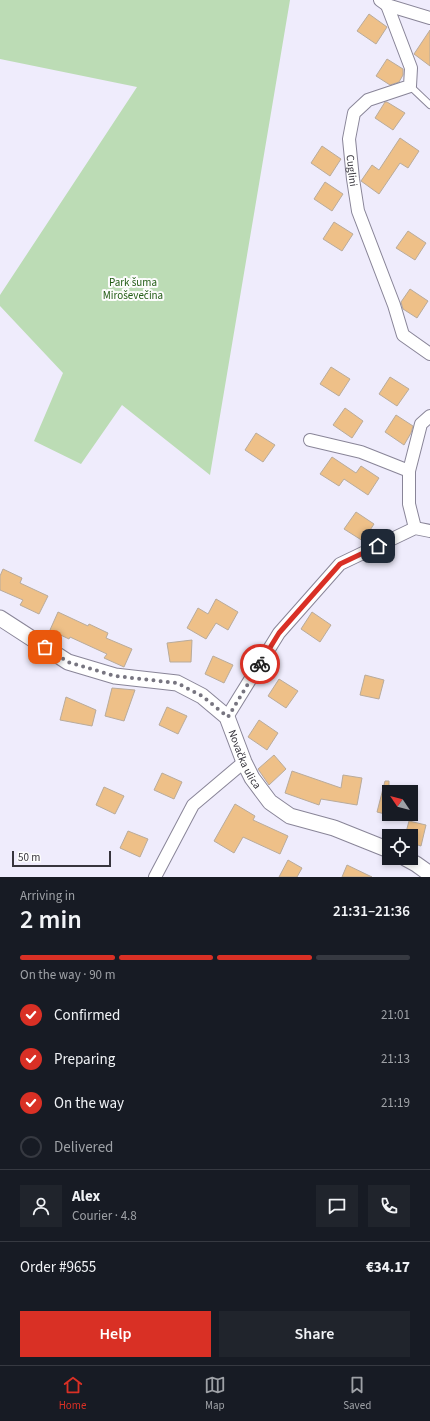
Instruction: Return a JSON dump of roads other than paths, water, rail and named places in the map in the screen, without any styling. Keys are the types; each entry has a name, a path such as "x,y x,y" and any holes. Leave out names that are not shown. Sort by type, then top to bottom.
{"street":[{"path":"383,3 430,18"},
{"path":"383,3 411,68 410,86"},
{"name":"Cuglini","path":"410,86 368,100 354,113 349,139 358,211 394,305 403,335 430,354"},
{"path":"416,528 408,504 409,471 421,424 430,416"},
{"path":"310,440 361,452 409,471"},
{"path":"228,717 279,633 340,564 416,528 430,531"},
{"name":"Novačka ulica","path":"0,618 68,662 115,676 177,683 202,696 228,717 244,762 252,778 270,802 290,816 334,828 382,847"},
{"path":"155,877 192,805 244,762"},
{"path":"417,865 430,874"}],"lane":[{"path":"410,86 430,105"}],"park label":[{"name":"Park šuma Miroševečina","path":"133,288"}]}
